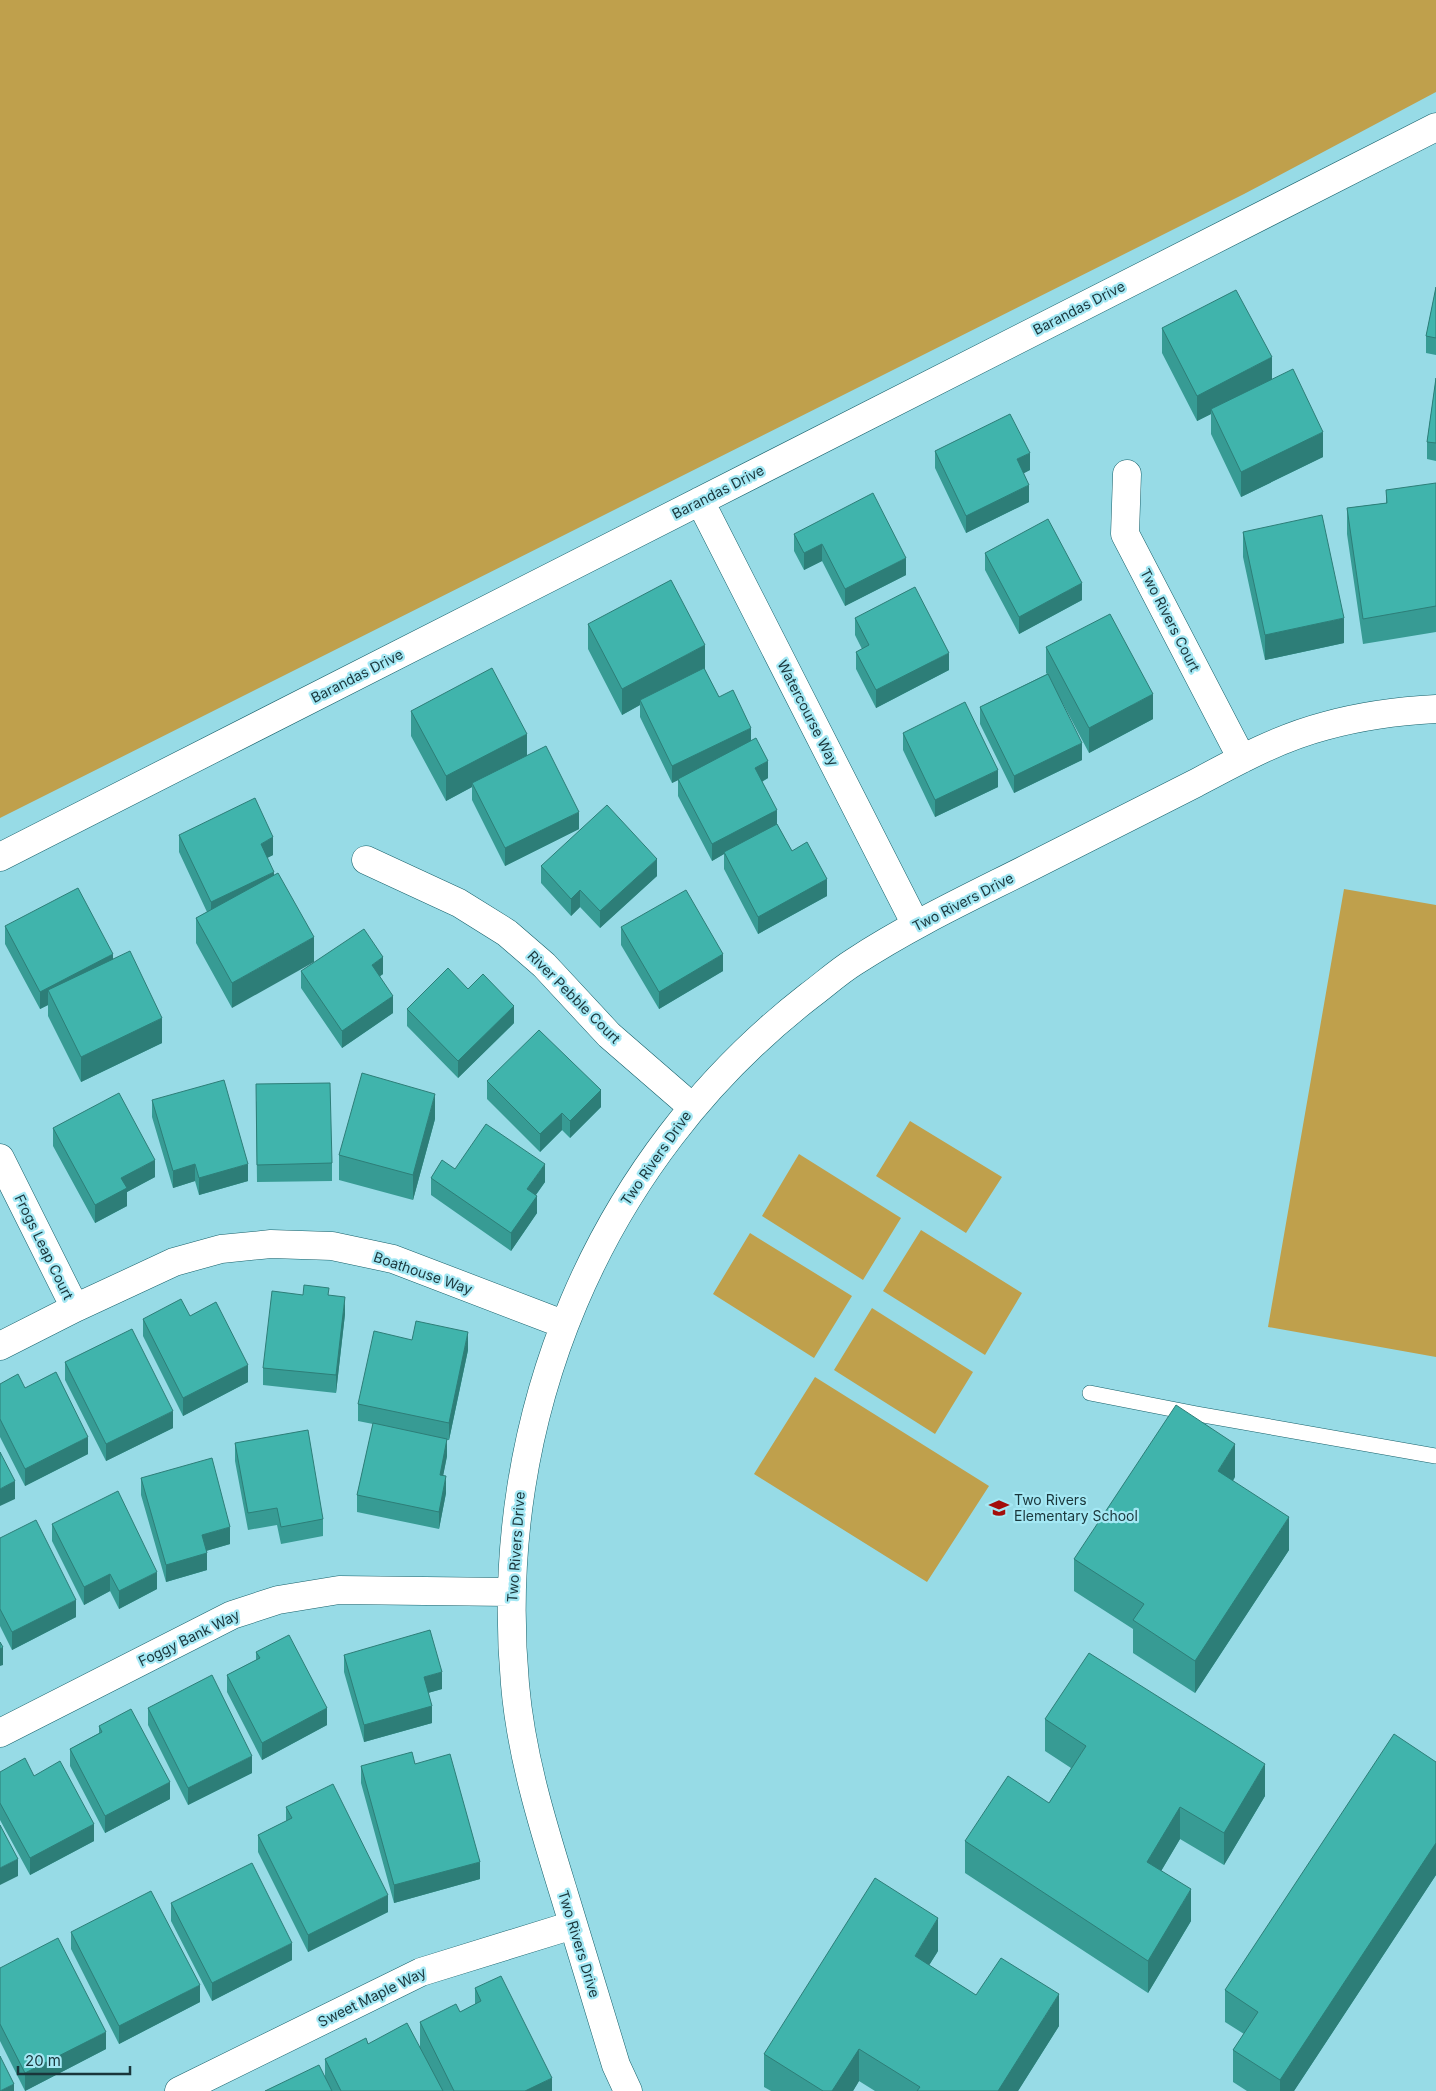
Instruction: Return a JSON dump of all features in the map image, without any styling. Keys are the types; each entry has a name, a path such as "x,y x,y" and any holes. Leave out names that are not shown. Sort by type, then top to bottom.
{"street":[{"name":"Barandas Drive","path":"0,857 1436,127"},
{"name":"Two Rivers Court","path":"1127,474 1125,534 1242,759"},
{"name":"Watercourse Way","path":"700,501 916,925"},
{"name":"Two Rivers Drive","path":"628,2091 616,2066 573,1925 543,1826 525,1752 515,1685 511,1592 513,1550 523,1470 537,1404 563,1324 596,1253 635,1183 692,1107 718,1077 777,1021 852,963 916,925 1260,750 1322,726 1394,711 1436,709"},
{"name":"River Pebble Court","path":"366,860 459,902 507,933 544,965 609,1035 692,1107"},
{"name":"Frogs Leap Court","path":"0,1158 75,1308"},
{"name":"Boathouse Way","path":"0,1346 75,1308 174,1262 221,1249 271,1244 332,1246 393,1259 563,1324"},
{"name":"Foggy Bank Way","path":"0,1733 232,1616 278,1600 339,1590 511,1592"},
{"name":"Sweet Maple Way","path":"179,2091 421,1972 573,1925"}],"lane":[{"path":"1090,1393 1436,1456"}],"shaded area":[{"path":"0,0 1436,0 1436,92 1244,194 0,818"},
{"path":"1344,889 1436,905 1436,1357 1268,1327"},
{"path":"910,1121 1002,1177 966,1233 876,1176"},
{"path":"799,1154 901,1218 863,1280 762,1216"},
{"path":"921,1230 1022,1293 985,1355 883,1291"},
{"path":"750,1233 852,1296 814,1358 713,1294"},
{"path":"872,1308 973,1372 935,1434 834,1370"},
{"path":"815,1377 989,1486 927,1582 754,1474"}],"building":[{"path":"1436,287 1436,338 1426,336"},
{"path":"1236,290 1272,357 1197,396 1162,328"},
{"path":"1293,369 1323,432 1241,472 1211,409"},
{"path":"1436,378 1436,443 1427,442"},
{"path":"1010,414 1030,453 1017,459 1029,485 966,516 935,451"},
{"path":"1436,483 1436,606 1363,619 1347,508 1387,503 1386,490"},
{"path":"873,493 906,558 845,589 822,544 804,553 794,534"},
{"path":"1322,515 1344,618 1265,635 1243,532"},
{"path":"1048,519 1082,583 1019,617 985,553"},
{"path":"671,580 705,645 622,689 588,624"},
{"path":"915,587 949,653 876,690 856,652 869,645 855,618"},
{"path":"1110,614 1153,694 1089,728 1046,647"},
{"path":"492,668 527,734 446,776 411,711"},
{"path":"704,668 719,697 733,690 751,728 672,766 640,700"},
{"path":"1048,674 1082,743 1014,776 980,707"},
{"path":"965,702 998,770 935,800 903,733"},
{"path":"756,738 768,761 755,768 777,810 712,844 678,779"},
{"path":"546,746 579,812 505,848 472,783"},
{"path":"255,798 273,837 261,844 274,872 211,902 179,835"},
{"path":"607,805 657,859 600,911 580,890 571,899 541,866"},
{"path":"777,824 792,851 807,842 827,879 758,917 724,852"},
{"path":"278,873 314,937 232,983 196,918"},
{"path":"78,888 113,954 40,992 5,926"},
{"path":"686,890 723,954 659,992 621,927"},
{"path":"364,929 383,957 372,965 393,996 342,1031 301,971"},
{"path":"130,951 162,1018 81,1057 48,990"},
{"path":"448,968 468,989 483,974 514,1006 458,1061 407,1009"},
{"path":"539,1030 601,1090 570,1121 562,1113 540,1134 487,1081"},
{"path":"362,1073 435,1094 413,1175 339,1155"},
{"path":"224,1080 248,1164 199,1178 195,1164 173,1171 152,1100"},
{"path":"330,1083 332,1163 257,1165 256,1084"},
{"path":"119,1093 155,1160 121,1178 127,1188 95,1205 53,1128"},
{"path":"486,1124 545,1164 527,1189 537,1196 511,1233 431,1178 442,1160 455,1169"},
{"path":"304,1285 329,1288 328,1295 345,1297 336,1375 263,1368 272,1291 303,1295"},
{"path":"181,1299 190,1316 216,1302 248,1365 183,1398 143,1319"},
{"path":"416,1321 468,1332 449,1423 358,1404 374,1331 412,1340"},
{"path":"132,1329 173,1411 106,1444 65,1362"},
{"path":"56,1372 88,1437 25,1469 0,1419 0,1384 18,1374 25,1388"},
{"path":"1176,1405 1235,1444 1218,1471 1289,1517 1195,1661 1133,1620 1144,1604 1074,1559"},
{"path":"373,1423 447,1439 440,1475 446,1476 439,1512 357,1495"},
{"path":"308,1430 323,1519 281,1527 277,1508 248,1513 235,1443"},
{"path":"0,1452 15,1481 0,1489"},
{"path":"212,1458 230,1527 202,1535 207,1553 166,1565 141,1478"},
{"path":"118,1491 157,1572 119,1591 110,1574 84,1587 52,1524"},
{"path":"36,1520 76,1600 12,1632 0,1609 0,1538"},
{"path":"430,1630 442,1672 424,1677 432,1706 364,1725 344,1655"},
{"path":"289,1635 327,1708 262,1743 227,1675 260,1658 256,1652"},
{"path":"1089,1653 1265,1764 1224,1833 1180,1807 1147,1862 1191,1889 1148,1961 965,1841 1008,1776 1049,1803 1086,1746 1045,1719"},
{"path":"212,1675 252,1756 188,1788 148,1708"},
{"path":"131,1709 170,1782 105,1816 70,1749 102,1732 99,1726"},
{"path":"1394,1734 1436,1762 1436,1843 1280,2080 1233,2050 1258,2012 1225,1990"},
{"path":"412,1752 415,1764 450,1754 480,1862 394,1885 361,1766"},
{"path":"25,1758 34,1776 60,1761 94,1824 30,1858 0,1803 0,1772"},
{"path":"333,1784 388,1895 308,1935 258,1835 292,1818 286,1807"},
{"path":"0,1825 18,1859 0,1868"},
{"path":"252,1863 292,1943 212,1983 171,1903"},
{"path":"875,1878 938,1918 915,1956 976,1995 1001,1958 1059,1994 998,2091 917,2091 920,2087 859,2049 832,2091 823,2091 764,2054"},
{"path":"151,1891 200,1985 119,2026 71,1932"},
{"path":"58,1938 106,2032 25,2073 0,2024 0,1968"},
{"path":"501,1976 552,2078 525,2091 454,2091 420,2022 456,2004 460,2012 481,2001 475,1988"},
{"path":"407,2023 443,2091 341,2091 325,2059 366,2038 368,2044"},
{"path":"0,2056 14,2084 0,2091"},
{"path":"319,2065 332,2091 265,2091"}],"place":[{"name":"Two Rivers Elementary School","path":"999,1508"}]}
